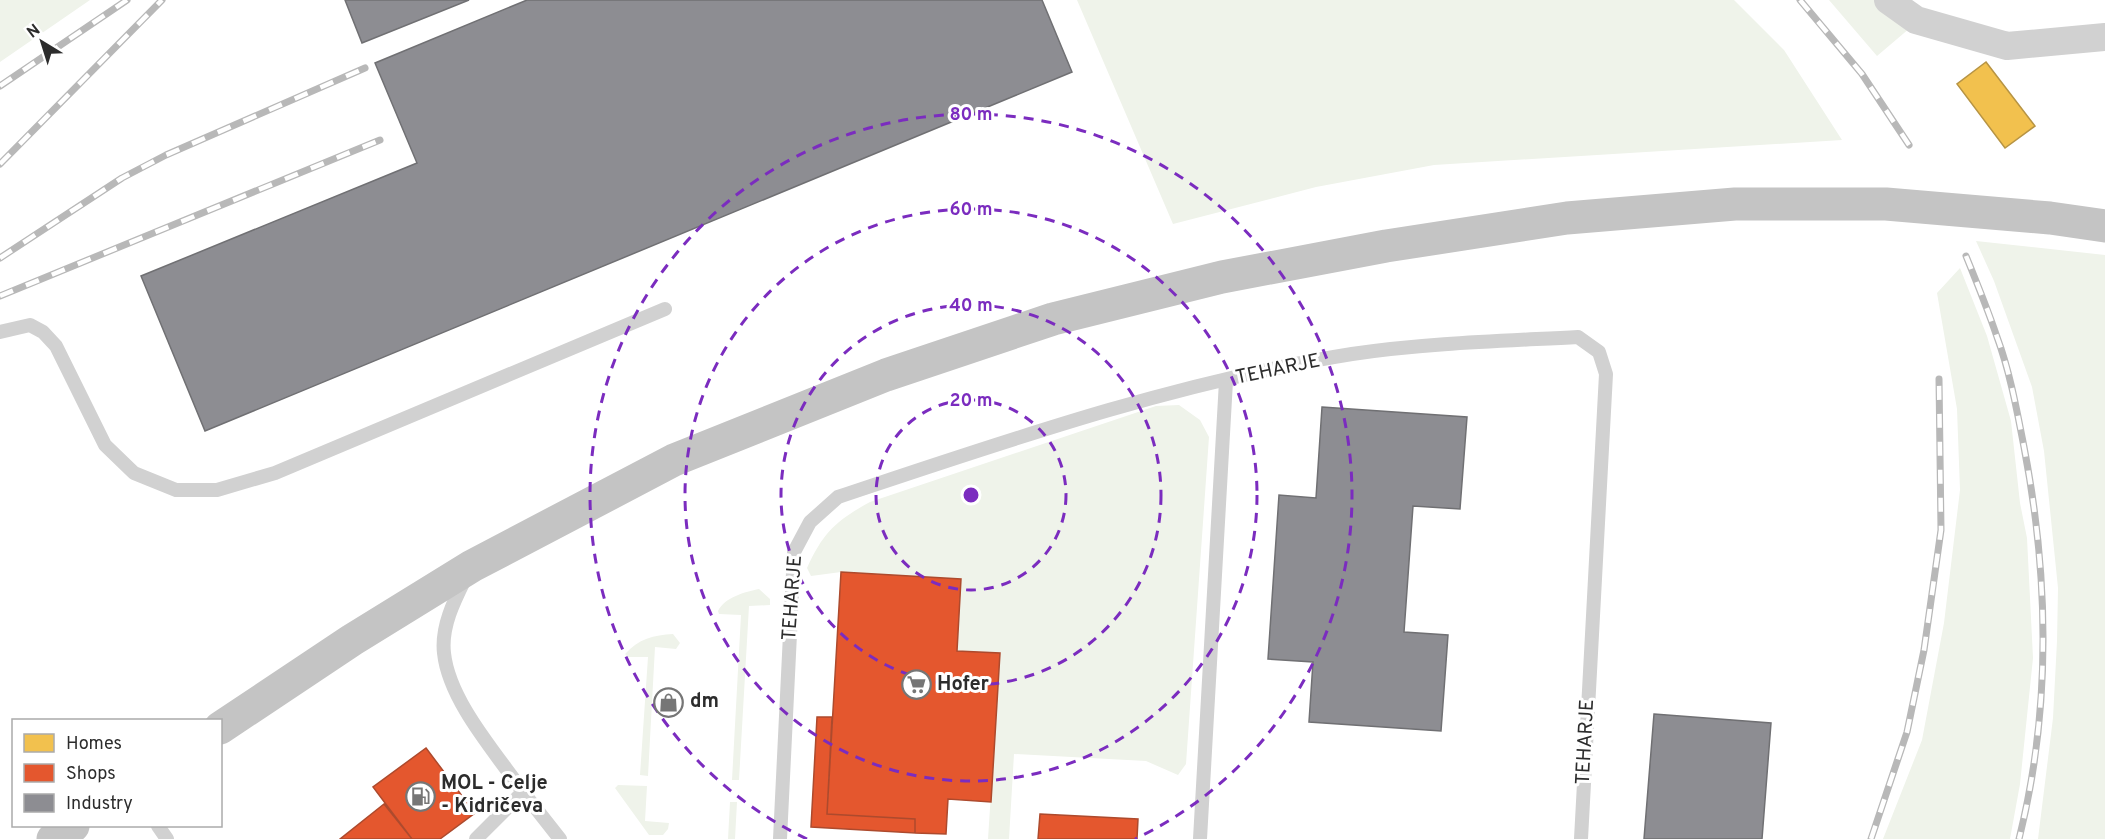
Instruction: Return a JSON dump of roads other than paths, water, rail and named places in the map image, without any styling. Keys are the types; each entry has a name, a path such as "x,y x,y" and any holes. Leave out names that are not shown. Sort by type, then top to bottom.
{"main road":[{"path":"222,727 352,640 472,566 674,460 886,375 1053,319 1222,277 1386,246 1567,218 1734,204 1886,204 2050,218 2105,226"},
{"path":"53,839 70,827"}],"street":[{"path":"1888,0 1916,20 2007,46 2105,37"}],"lane":[{"path":"0,332 30,325 43,332 56,346 105,445 134,473 176,490 217,490 275,472 665,309"},
{"name":"TEHARJE","path":"780,839 794,552 810,522 838,497 1067,421 1226,381 1353,354 1484,342 1578,337 1599,352 1606,374 1581,839"},
{"path":"1200,839 1226,381"},
{"path":"472,566 449,609 443,653 458,697 523,792 560,839"},
{"path":"476,839 523,792"}],"railway":[{"path":"0,86 127,0"},
{"path":"0,164 162,0"},
{"path":"1800,0 1862,74 1909,145"},
{"path":"0,258 122,178 166,155 365,68"},
{"path":"0,296 380,140"},
{"path":"1966,256 2002,350 2016,406 2038,545 2042,594 2041,693 2037,742 2019,839"},
{"path":"1871,839 1907,732 1924,650 1941,530 1939,379"}],"place":[{"name":"Hofer","path":"916,685"},
{"name":"dm","path":"669,702"},
{"name":"MOL - Celje - Kidričeva","path":"420,796"}]}
